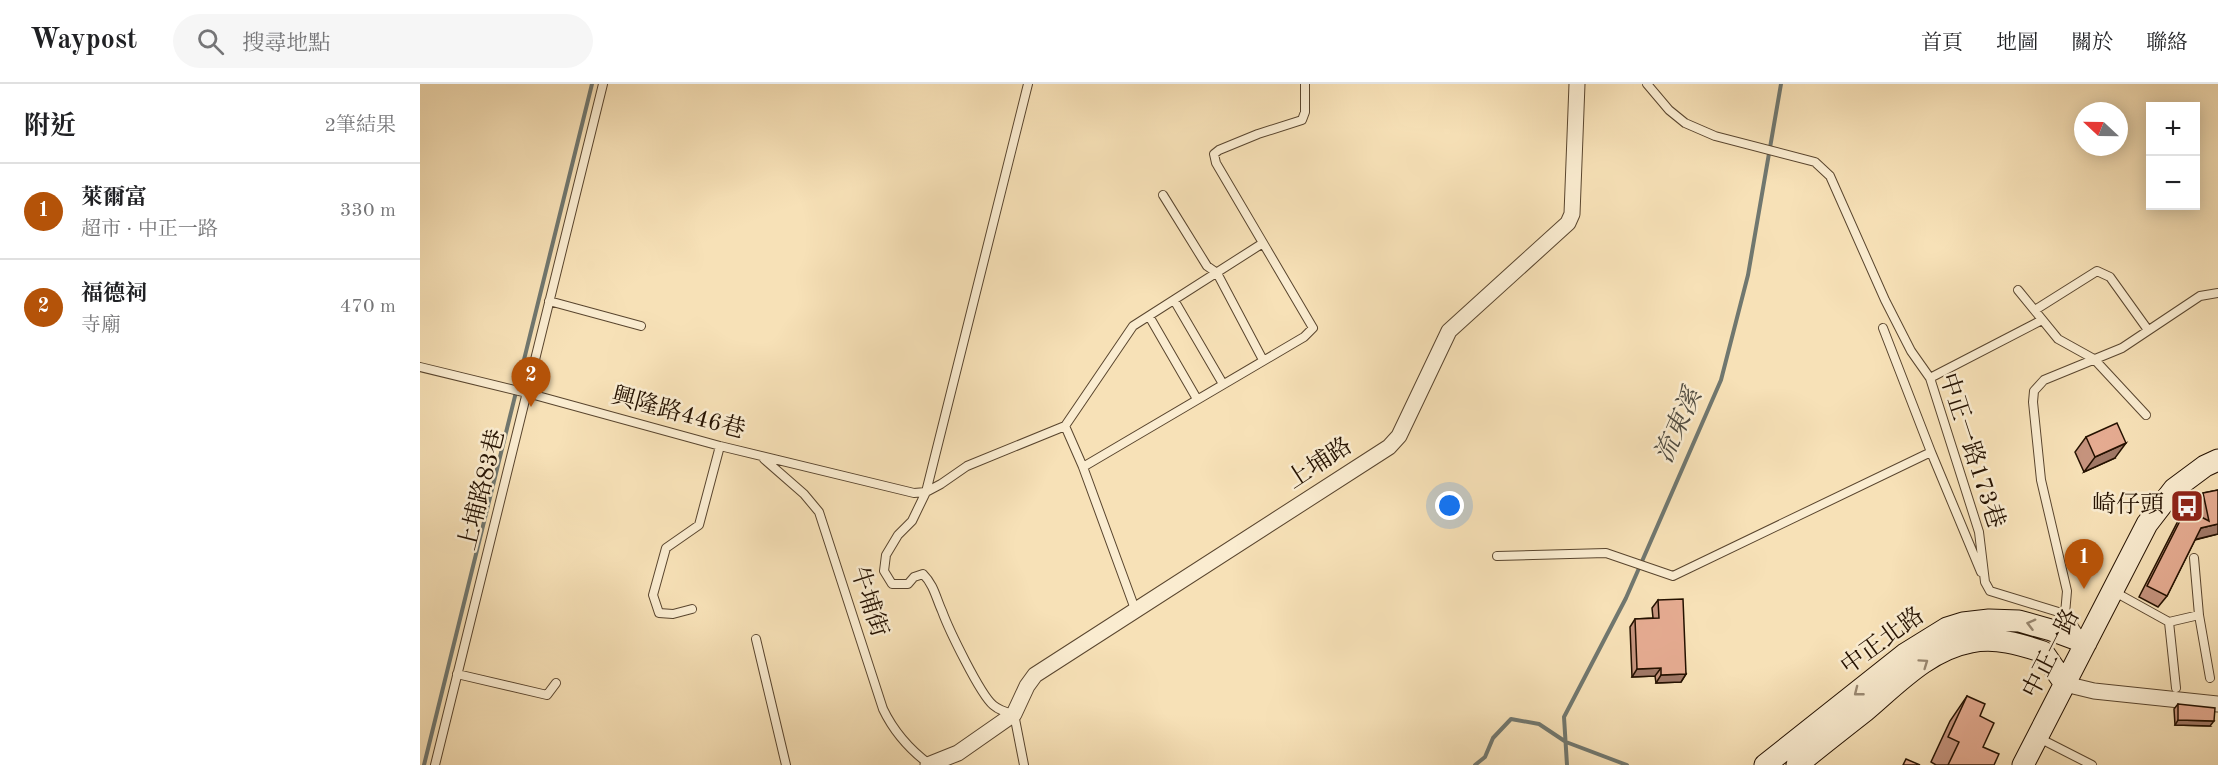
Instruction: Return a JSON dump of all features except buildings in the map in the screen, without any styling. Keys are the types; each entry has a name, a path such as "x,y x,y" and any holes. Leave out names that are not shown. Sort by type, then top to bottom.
{"main road":[{"name":"中正一路","path":"2023,765 2147,524 2174,489 2205,466 2218,460"},
{"name":"中正北路","path":"1765,765 1905,654 1947,628 1963,623 1989,620 2019,621 2086,643"},
{"name":"中正北路","path":"1797,765 1916,668 1945,649 1962,644 1995,640 2043,652 2065,684"}],"street":[{"name":"上埔路","path":"1014,714 1027,686 1035,675 1389,447 1399,436 1449,331 1568,223 1572,214 1577,84"},
{"path":"2065,684 2094,691 2218,704"},
{"path":"929,765 958,753 1014,714"}],"lane":[{"name":"上埔路83巷","path":"435,765 603,84"},
{"path":"1024,765 1014,714 1001,711 990,704 942,612 931,582 923,574 914,577 908,584 892,584 884,571 886,555 898,535 912,521 926,492 1028,84"},
{"path":"1083,467 1304,336 1313,328 1216,163 1214,154 1258,134 1302,120 1305,112 1305,84"},
{"name":"中正一路173巷","path":"1647,84 1669,110 1685,123 1715,136 1815,162 1830,176 1911,351 1930,378 1979,532 1985,582"},
{"path":"1163,195 1207,266 1217,273 1263,360"},
{"path":"926,492 967,466 1065,426 1133,326 1263,243"},
{"path":"2035,310 2097,271 2110,277 2148,330"},
{"path":"2018,290 2058,339 2094,359 2146,415"},
{"path":"2065,614 2067,591 2041,480 2033,402 2034,391 2044,380 2122,348 2200,296 2218,293"},
{"path":"1174,300 1223,384"},
{"path":"549,302 641,326"},
{"path":"1149,316 1197,399"},
{"path":"1930,378 2042,320"},
{"path":"1883,328 1930,452 1990,591 2065,614 2086,643"},
{"name":"興隆路446巷","path":"420,367 526,393 720,446 914,493 926,492"},
{"path":"1065,426 1083,467 1135,609"},
{"path":"692,609 673,614 659,613 653,596 666,548 699,525 720,446"},
{"path":"1497,556 1606,553 1673,576 1930,452"},
{"name":"牛埔街","path":"762,456 804,494 819,512 883,709 903,741 929,765"},
{"path":"2194,558 2199,615 2210,678"},
{"path":"2113,591 2169,622 2199,615"},
{"path":"2169,622 2176,688"},
{"path":"756,639 786,765"},
{"path":"458,674 547,695 556,683"},
{"path":"2037,737 2092,765"}],"waterway":[{"path":"424,765 592,84"},
{"name":"流東溪","path":"1567,765 1564,717 1626,598 1721,380 1748,275 1781,84"},
{"path":"1475,765 1485,757 1493,738 1511,719 1539,724 1566,742 1627,765"}],"place":[{"name":"福德祠","path":"531,407"},
{"name":"崎仔頭","path":"2187,506"},
{"name":"萊爾富","path":"2084,589"}]}
